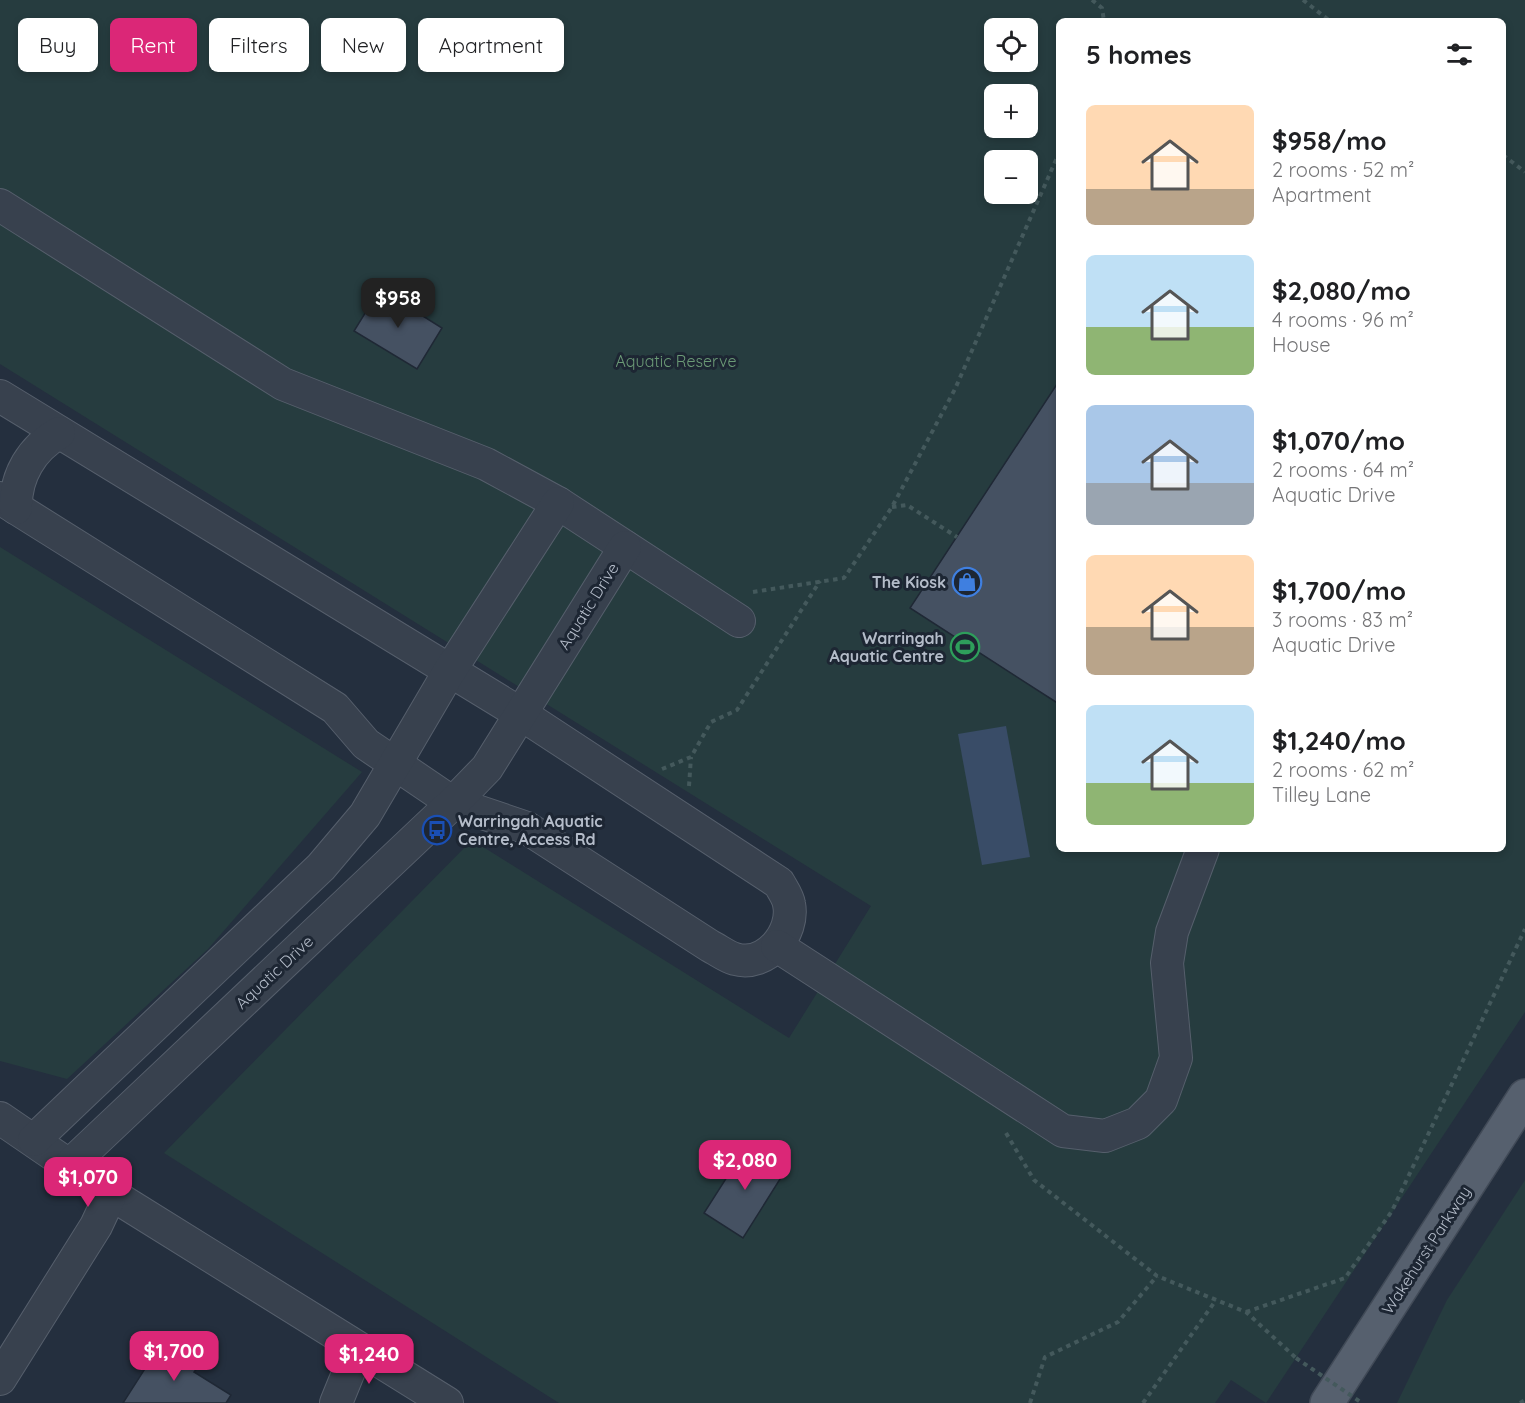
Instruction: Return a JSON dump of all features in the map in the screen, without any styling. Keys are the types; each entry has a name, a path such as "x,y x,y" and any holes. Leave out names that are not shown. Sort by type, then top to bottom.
{"main road":[{"name":"Wakehurst Parkway","path":"1327,1403 1525,1096"}],"street":[{"name":"Aquatic Drive","path":"0,205 283,384 486,464 558,503 625,547 487,768 453,803 70,1164"},
{"path":"0,396 520,714 779,883 789,904 786,929 777,946 759,959 736,960 527,828 453,803 366,744 335,708 8,503 21,475 44,442 59,433"},
{"path":"34,1140 321,867 365,815 449,672 558,503"},
{"path":"625,547 739,621"},
{"path":"777,946 1063,1131 1105,1136 1138,1123 1161,1100 1176,1058 1167,963 1171,943 1202,852"},
{"path":"0,1118 111,1194 447,1403"},
{"path":"0,1379 96,1226 111,1194"},
{"path":"336,1403 358,1349"}],"path":[{"path":"1092,0 1102,8 1104,18"},
{"path":"1304,0 1326,18"},
{"path":"1506,157 1525,172"},
{"path":"704,598 844,578 892,507 955,388 1056,160"},
{"path":"892,507 907,505 957,537"},
{"path":"628,784 691,757 711,722 737,710 821,581"},
{"path":"1246,1312 1346,1278 1392,1211 1525,929"},
{"path":"1005,1093 994,1114 1034,1180 1157,1276 1246,1312 1296,1358 1362,1403"},
{"path":"1030,1403 1045,1357 1118,1322 1157,1276"},
{"path":"1143,1403 1216,1300"},
{"path":"1520,1403 1525,1400"}],"green space":[{"name":"Aquatic Reserve","path":"0,0 1525,0 1525,1012 1266,1403 1231,1380 1215,1403 559,1403 164,1153 472,840 789,1038 871,906 0,364"},
{"path":"0,547 362,772 208,949 67,1079 0,1061"},
{"path":"1525,1180 1525,1403 1397,1403 1447,1300"}],"water":[{"path":"1006,726 1030,857 982,865 958,734"}],"building":[{"path":"380,289 442,328 417,369 354,331"},
{"name":"Warringah Aquatic Centre","path":"1056,386 1056,702 910,608"},
{"path":"748,1144 787,1168 743,1238 704,1213"},
{"path":"162,1342 199,1366 194,1372 231,1395 226,1403 123,1403"}],"place":[{"name":"The Kiosk","path":"967,582"},
{"name":"Warringah Aquatic Centre","path":"965,647"},
{"name":"Warringah Aquatic Centre, Access Rd","path":"437,830"}]}
